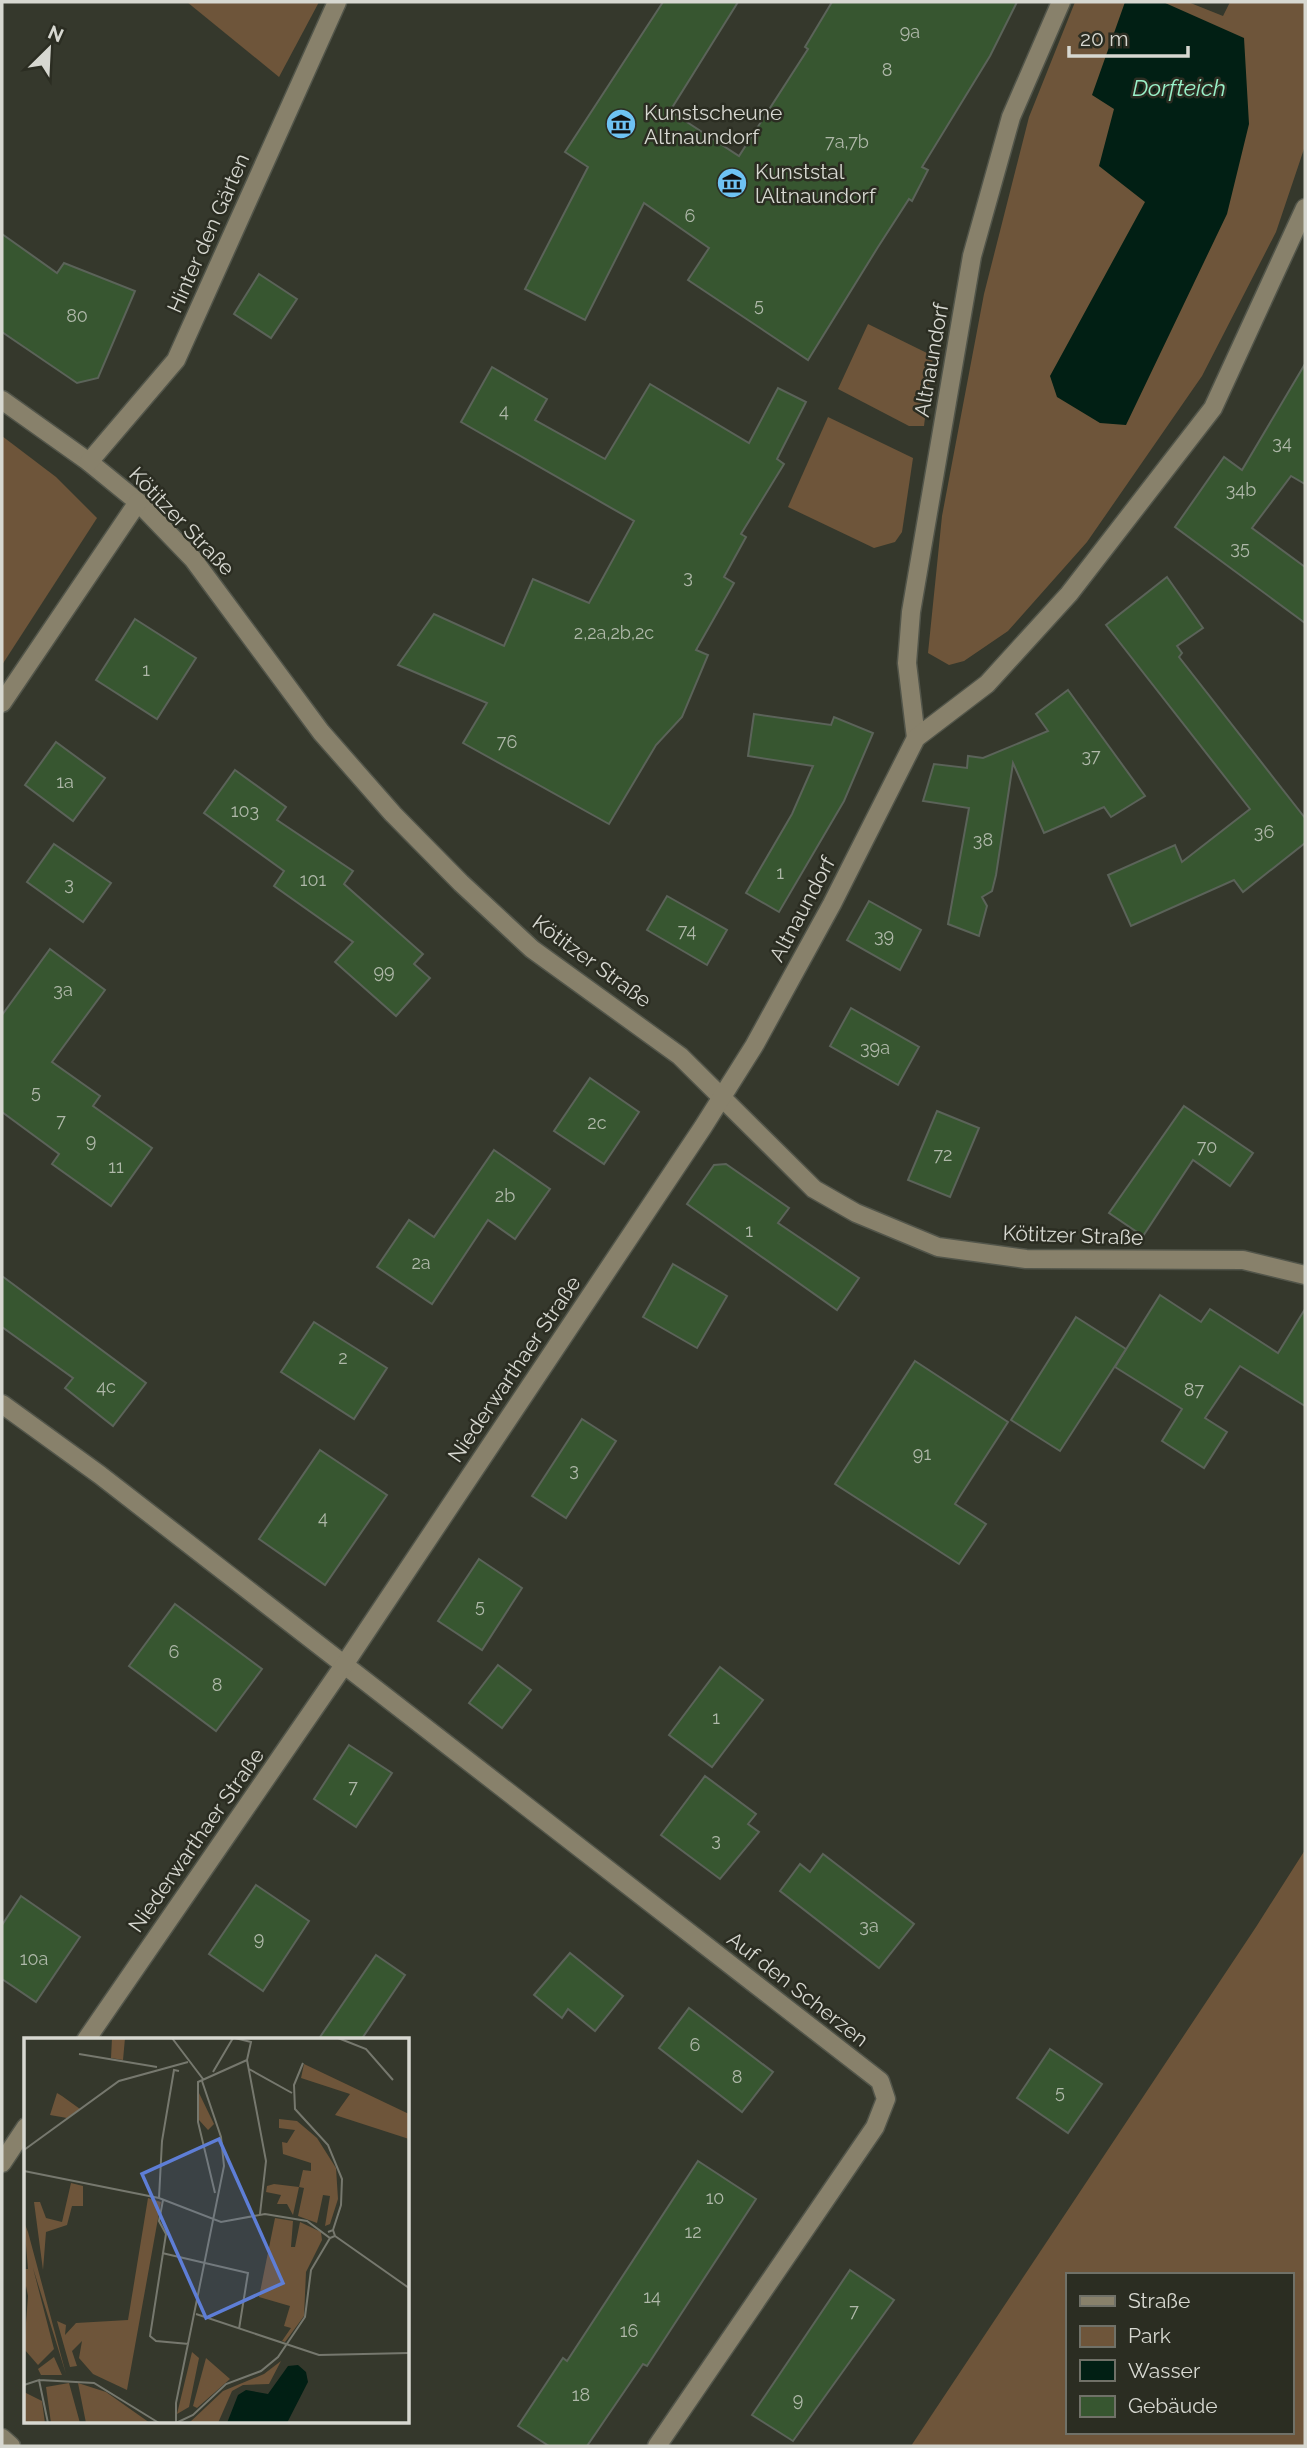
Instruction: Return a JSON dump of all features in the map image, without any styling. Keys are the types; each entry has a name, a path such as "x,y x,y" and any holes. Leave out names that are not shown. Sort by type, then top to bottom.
{"street":[{"name":"Hinter den Gärten","path":"89,463 176,360 337,2"},
{"name":"Altnaundorf","path":"916,738 907,663 911,611 972,256 1011,117 1061,2"},
{"name":"Altnaundorf","path":"722,1098 754,1046 832,904 916,738 986,684 1069,594 1213,408 1305,208"},
{"name":"Kötitzer Straße","path":"2,400 138,502 193,559 228,602 321,732 442,863 532,948 671,1049 814,1189 856,1213 938,1247 1026,1259 1243,1261 1305,1275"},
{"path":"2,703 138,502"},
{"name":"Niederwarthaer Straße","path":"87,2038 344,1665 722,1098"},
{"path":"2,1404 100,1475 344,1665"},
{"name":"Auf den Scherzen","path":"344,1665 880,2081 886,2099 875,2127 657,2446"},
{"path":"2,2163 24,2130"},
{"path":"2,2438 11,2446"}],"green space":[{"path":"187,2 319,2 279,77"},
{"path":"1075,2 1188,2 1223,16 1230,2 1305,2 1305,146 1276,232 1202,376 1087,542 1008,631 964,661 949,665 928,653 942,516 984,294 1029,117"},
{"path":"868,324 933,356 924,426 909,426 838,389"},
{"path":"828,417 913,458 902,532 895,542 874,548 788,507"},
{"path":"2,436 56,477 97,518 2,665"},
{"path":"1305,1850 1305,2446 911,2446 1256,1927"}],"water":[{"name":"Dorfteich","path":"1125,2 1163,2 1244,38 1249,124 1227,214 1126,425 1100,423 1057,397 1050,376 1145,202 1099,166 1114,109 1092,95"}],"building":[{"path":"663,2 738,2 670,111 739,156 808,49 805,47 832,2 1017,2 990,56 922,167 928,170 912,201 909,199 808,360 688,280 709,248 644,203 585,320 525,289 588,167 565,152"},
{"path":"2,234 57,273 64,263 135,291 98,378 77,383 2,332"},
{"path":"259,274 297,299 271,338 234,314"},
{"path":"1305,364 1305,484 1291,476 1252,528 1305,567 1305,623 1175,527 1224,457 1242,470"},
{"path":"492,367 547,399 535,420 605,459 650,384 749,443 778,388 806,402 777,459 784,464 741,534 746,537 724,577 734,583 696,650 708,655 682,717 656,745 609,824 463,743 487,703 398,665 434,614 504,646 533,579 589,603 634,521 461,422"},
{"path":"1167,577 1203,628 1177,646 1182,653 1179,657 1305,818 1305,843 1243,892 1234,880 1131,926 1108,875 1175,845 1182,862 1250,809 1106,625"},
{"path":"135,619 196,658 157,719 96,680"},
{"path":"1068,690 1145,796 1111,817 1104,807 1044,833 1013,763 996,875 992,891 982,897 987,906 979,936 948,924 969,808 923,801 934,764 967,768 968,756 983,758 1048,731 1036,714"},
{"path":"754,714 831,725 834,717 873,733 844,801 779,912 746,893 792,814 813,766 748,756"},
{"path":"56,742 105,778 73,821 25,785"},
{"path":"235,770 286,807 277,820 353,871 344,884 423,954 414,964 430,978 396,1016 335,962 353,942 274,886 284,871 204,813"},
{"path":"54,844 111,883 83,922 27,882"},
{"path":"667,896 727,930 707,965 647,930"},
{"path":"869,901 921,930 900,970 847,940"},
{"path":"50,949 105,990 52,1062 100,1096 93,1106 152,1148 111,1206 52,1164 59,1154 2,1112 2,1015"},
{"path":"851,1008 919,1047 898,1085 830,1046"},
{"path":"590,1078 639,1112 604,1164 554,1131"},
{"path":"1184,1106 1253,1153 1230,1186 1193,1160 1143,1236 1109,1213"},
{"path":"937,1111 979,1128 950,1197 908,1180"},
{"path":"494,1150 550,1189 515,1239 488,1220 432,1304 377,1267 409,1220 434,1237"},
{"path":"726,1164 789,1208 778,1223 859,1278 837,1310 687,1204 714,1165"},
{"path":"673,1264 727,1296 697,1348 643,1317"},
{"path":"2,1276 146,1383 113,1426 65,1388 73,1378 2,1327"},
{"path":"1160,1295 1201,1322 1210,1309 1278,1353 1305,1309 1305,1406 1240,1366 1205,1418 1227,1432 1204,1468 1162,1441 1182,1409 1115,1367"},
{"path":"1076,1317 1126,1349 1060,1451 1011,1420"},
{"path":"314,1322 387,1368 354,1419 281,1372"},
{"path":"915,1361 1008,1422 955,1504 986,1524 959,1564 835,1484"},
{"path":"582,1419 616,1441 566,1518 532,1496"},
{"path":"320,1450 387,1495 325,1585 259,1539"},
{"path":"479,1559 522,1588 482,1650 438,1621"},
{"path":"175,1604 262,1669 216,1731 129,1666"},
{"path":"498,1665 531,1690 502,1728 469,1703"},
{"path":"720,1667 763,1700 712,1767 669,1735"},
{"path":"349,1745 392,1773 356,1827 314,1799"},
{"path":"705,1776 756,1814 748,1824 759,1832 720,1879 661,1835"},
{"path":"823,1854 914,1924 879,1968 780,1891 800,1864 810,1872"},
{"path":"256,1885 309,1921 263,1991 209,1954"},
{"path":"21,1896 80,1937 36,2002 2,1979 2,1925"},
{"path":"570,1953 623,1996 595,2031 568,2009 562,2018 534,1995"},
{"path":"376,1955 405,1975 362,2038 319,2038"},
{"path":"689,2008 773,2072 742,2112 659,2048"},
{"path":"1050,2049 1102,2084 1068,2133 1017,2098"},
{"path":"698,2161 756,2199 647,2366 643,2364 587,2446 549,2446 518,2426 563,2358 567,2361"},
{"path":"850,2270 894,2300 793,2441 752,2415"}],"place":[{"name":"Kunstscheune Altnaundorf","path":"621,124"},
{"name":"Kunststal lAltnaundorf","path":"732,183"}]}
